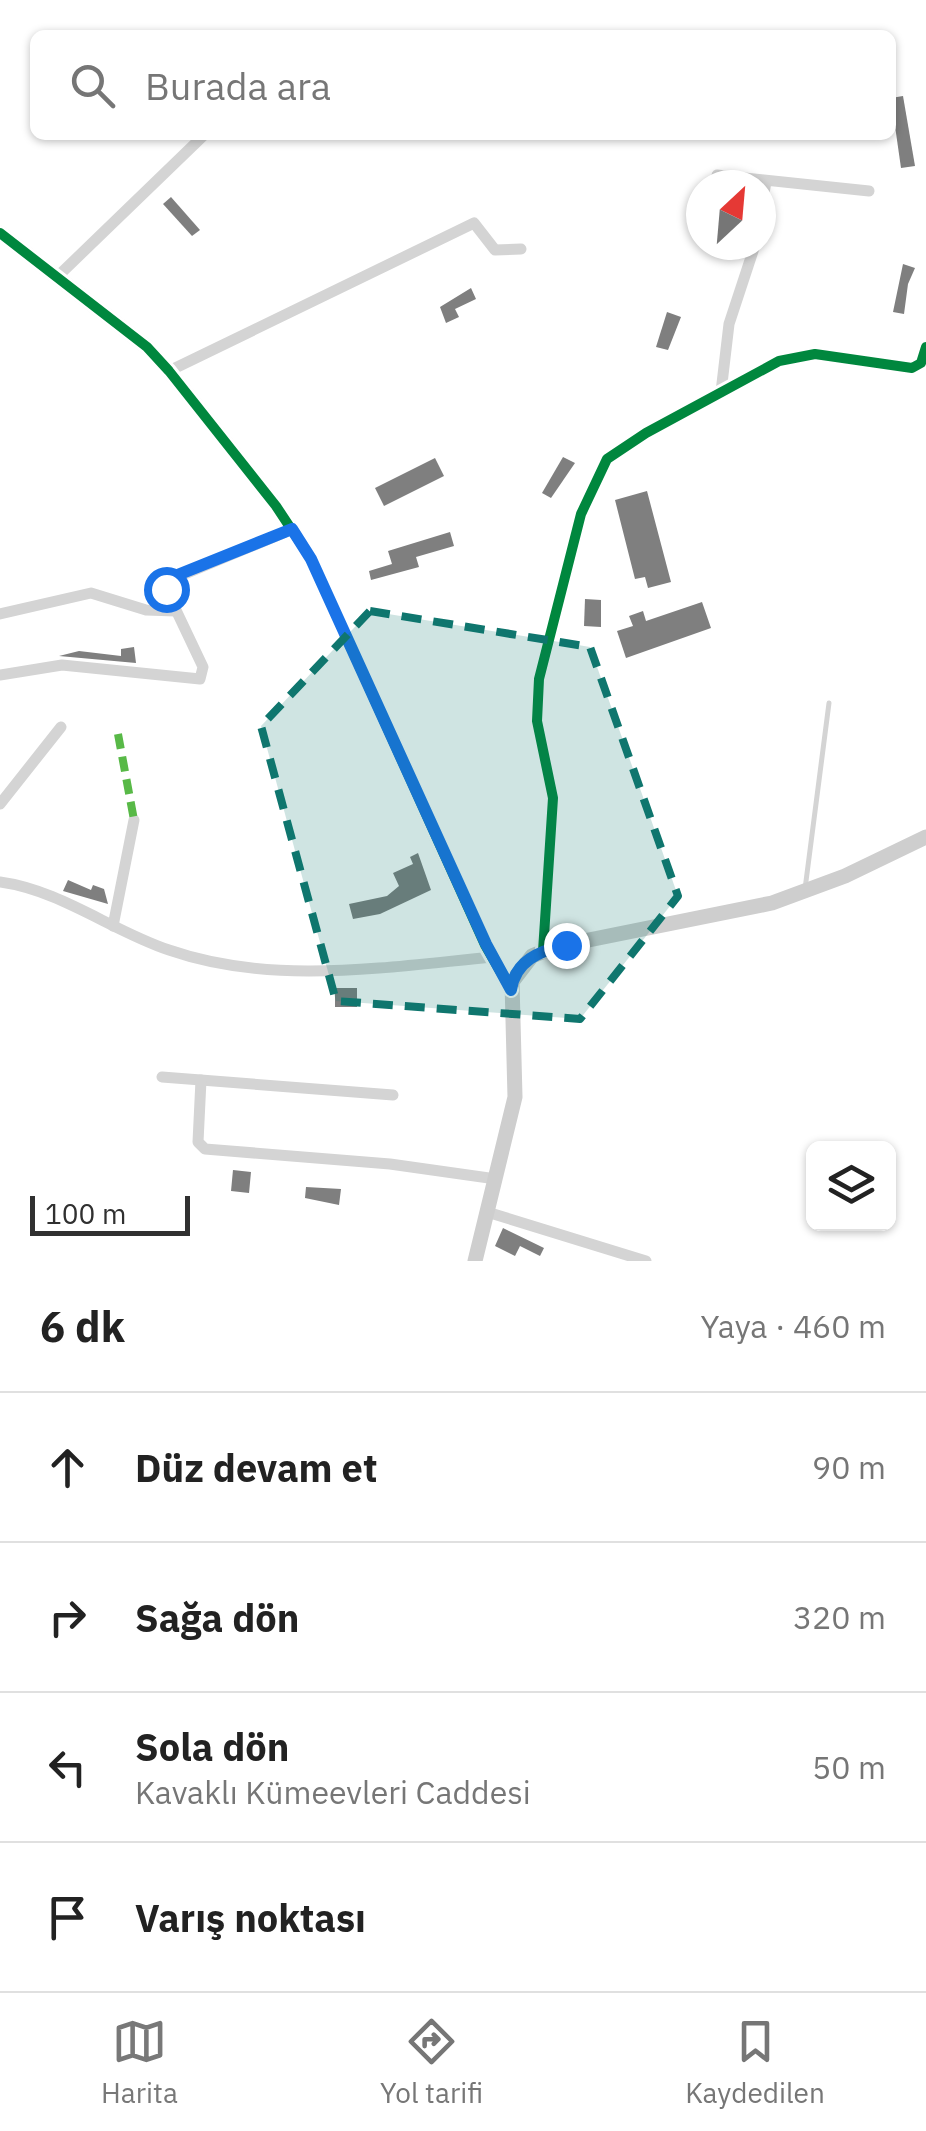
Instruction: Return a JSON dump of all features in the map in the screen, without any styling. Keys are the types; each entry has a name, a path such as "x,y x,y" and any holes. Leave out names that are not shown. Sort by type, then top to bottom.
{"street":[{"path":"56,278 199,140"},
{"path":"776,183 869,191"},
{"path":"170,370 389,268 474,223 496,250 521,249"},
{"path":"0,233 170,370 292,529 311,559 511,990"},
{"path":"721,392 729,324 750,260"},
{"path":"543,951 553,798 537,721 538,680 582,514 612,454 779,361 805,354 912,368 925,356"},
{"path":"0,675 62,665 200,679 203,668 166,589 170,578 292,529"},
{"path":"0,614 92,593 146,610 176,611"},
{"path":"0,804 61,727"},
{"path":"113,926 134,820"},
{"path":"475,1261 517,1080 511,990 517,972 543,951 702,920 805,892 926,837"},
{"path":"0,882 31,889 172,951 272,972 494,957"},
{"path":"162,1077 393,1094"},
{"path":"200,1080 198,1142 205,1150 390,1164 496,1179"},
{"path":"487,1212 646,1261"}],"lane":[{"path":"805,892 828,703"}],"highlighted area":[{"path":"370,611 590,647 678,896 580,1019 336,1001 261,726"}],"building":[{"path":"903,96 915,166 901,168 896,97"},
{"path":"171,197 200,230 192,236 163,204"},
{"path":"903,264 915,268 908,284 904,314 893,312"},
{"path":"471,288 476,299 455,309 459,317 446,323 440,307"},
{"path":"667,312 681,317 668,350 656,347"},
{"path":"563,457 575,463 551,498 542,493"},
{"path":"435,458 444,476 384,506 375,488"},
{"path":"647,491 671,582 648,588 645,577 635,579 615,500"},
{"path":"450,532 454,546 416,557 419,567 371,580 369,571 392,564 388,551"},
{"path":"585,599 601,600 601,627 584,626"},
{"path":"702,602 711,628 626,658 617,631 633,626 629,616 643,611 646,621"},
{"path":"134,647 136,663 59,656 79,651 121,656 121,649"},
{"path":"418,853 431,890 380,914 353,919 349,904 387,896 399,886 393,873 413,864 410,857"},
{"path":"68,880 91,890 93,885 104,889 108,904 63,891"},
{"path":"335,988 357,988 357,1007 335,1007"},
{"path":"233,1170 251,1172 249,1193 231,1191"},
{"path":"306,1187 341,1189 339,1205 305,1198"},
{"path":"503,1228 544,1248 540,1256 520,1246 515,1256 495,1246"}],"marked path":[{"path":"118,734 134,820"}],"cycle path":[{"path":"0,233 147,347 276,506 311,559 485,945 511,990"},
{"path":"543,951 553,798 537,721 539,679 581,514 607,459 646,433 779,361 815,354 912,368 921,363 926,347"}],"route":[{"path":"166,589 170,578 292,529 311,559 486,944 511,990 524,962 538,952 566,945"}]}
